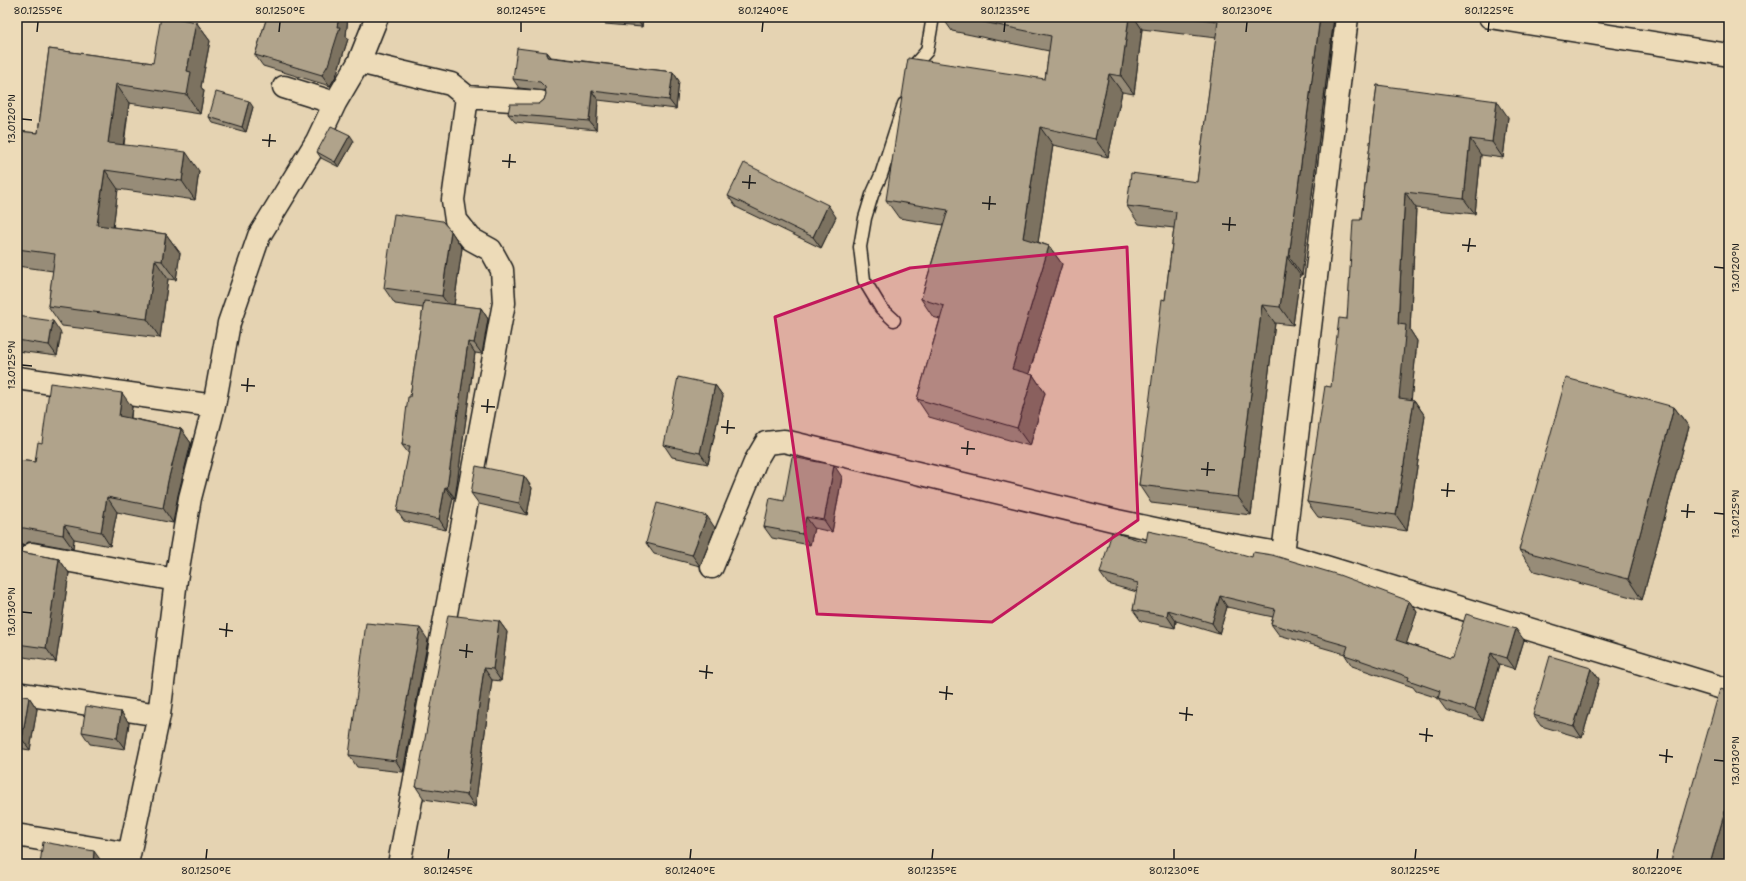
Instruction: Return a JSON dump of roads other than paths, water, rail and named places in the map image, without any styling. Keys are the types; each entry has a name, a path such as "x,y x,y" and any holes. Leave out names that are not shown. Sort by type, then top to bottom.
{"street":[{"path":"22,836 128,859 159,715 176,580 190,498 214,406 229,323 259,236 317,141 335,103 359,62 377,17"},
{"path":"1283,554 1347,17"},
{"path":"1490,17 1729,55"},
{"path":"359,62 451,84 467,97 540,102"},
{"path":"284,86 335,103"},
{"path":"400,859 504,303 502,270 491,250 471,239 456,220 453,200 467,97"},
{"path":"17,378 214,406"},
{"path":"712,567 756,460 766,443 784,441 1117,521 1221,543 1283,554 1729,690"},
{"path":"32,554 176,580"},
{"path":"17,693 159,715"}],"lane":[{"path":"894,320 881,308 864,280 860,247 865,218 872,195 881,175 917,62 926,52 933,17"}]}
